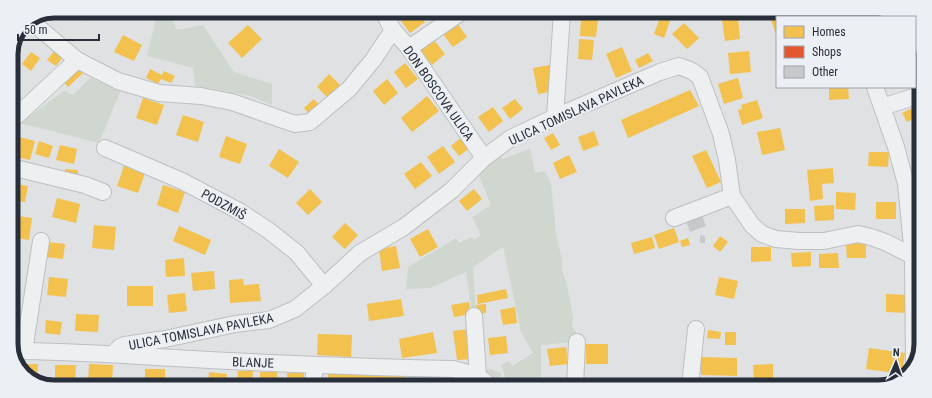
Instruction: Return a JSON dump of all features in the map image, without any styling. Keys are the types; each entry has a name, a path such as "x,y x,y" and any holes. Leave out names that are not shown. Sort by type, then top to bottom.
{"street":[{"name":"DON BOSCOVA ULICA","path":"386,18 393,30 409,48 484,158"},
{"path":"409,48 452,18"},
{"path":"555,117 562,18"},
{"name":"DON BOSCOVA ULICA","path":"35,24 77,60 118,81 159,93 201,96 232,102 295,124 310,122 349,89 373,60 393,30"},
{"path":"18,115 77,60"},
{"name":"ULICA TOMISLAVA PAVLEKA","path":"113,354 120,347 125,345 165,339 235,324 269,320 295,309 324,286 360,253 404,227 452,190 484,158 511,138 555,117 660,72 679,66 692,71 700,77 721,134 727,160 732,196 752,225 762,234 776,239 799,242 824,241 858,234 885,242 913,256"},
{"path":"875,88 896,147 906,184 914,283"},
{"path":"882,107 914,97"},
{"name":"PODZMIŠ","path":"105,148 182,181 239,210 268,230 297,253 324,286"},
{"path":"18,169 85,185 103,192"},
{"path":"674,218 732,196"},
{"path":"19,349 41,241"},
{"path":"474,316 484,380"},
{"path":"691,380 696,329"},
{"path":"575,380 577,342"},
{"name":"BLANJE","path":"19,351 453,369 481,380"},
{"path":"312,380 314,364"}],"shaded area":[{"path":"156,18 171,18 177,30 203,25 234,72 272,84 272,105 251,96 195,86 193,68 147,56"},
{"path":"90,78 120,92 99,143 20,123 64,91 73,95"},
{"path":"530,149 535,173 545,171 551,184 556,234 562,260 562,270 567,285 573,318 572,327 576,332 575,342 541,345 541,378 562,380 505,380 505,376 501,365 508,361 512,366 533,353 521,332 503,247 473,267 476,313 472,314 466,272 430,288 406,289 408,267 456,238 459,243 472,237 474,240 481,235 472,217 491,205 478,173 498,150 502,159"},
{"path":"491,369 499,372 501,374 500,380 491,380 483,370"},
{"path":"409,371 456,372 473,380 408,380"}],"building: Homes":[{"path":"78,18 88,18 87,21"},
{"path":"405,18 422,18 425,22 410,33 401,21"},
{"path":"581,18 598,20 596,37 580,36"},
{"path":"660,18 671,18 664,38 654,34"},
{"path":"738,18 740,39 725,41 722,20"},
{"path":"770,18 776,18 776,34"},
{"path":"457,23 467,37 453,47 442,33"},
{"path":"684,23 699,38 687,49 672,34"},
{"path":"248,25 262,39 242,58 228,43"},
{"path":"123,35 142,45 134,61 114,52"},
{"path":"579,39 594,40 592,60 578,59"},
{"path":"434,40 445,54 432,65 420,51"},
{"path":"622,47 632,71 616,78 606,54"},
{"path":"57,48 65,54 56,66 47,60"},
{"path":"749,51 751,72 730,74 728,53"},
{"path":"31,52 40,58 31,71 22,64"},
{"path":"648,53 653,61 639,68 635,60"},
{"path":"405,63 418,79 406,88 394,72"},
{"path":"550,65 554,91 538,94 533,68"},
{"path":"79,67 84,72 68,87 63,81"},
{"path":"150,69 162,75 164,71 175,76 171,83 161,79 158,84 146,78"},
{"path":"329,74 342,87 330,100 317,87"},
{"path":"738,78 743,98 724,104 718,84"},
{"path":"387,79 398,93 384,105 373,91"},
{"path":"829,88 848,88 849,99 829,100"},
{"path":"690,90 699,106 628,138 621,120"},
{"path":"427,96 439,111 412,132 401,118"},
{"path":"143,98 164,105 157,125 136,118"},
{"path":"314,99 321,107 311,116 304,108"},
{"path":"515,99 523,109 510,119 502,108"},
{"path":"757,100 763,118 742,125 738,110 742,109 741,105"},
{"path":"493,107 503,121 489,132 478,117"},
{"path":"914,107 914,118 907,122 902,113"},
{"path":"183,115 204,122 198,142 176,135"},
{"path":"780,128 785,150 762,155 757,132"},
{"path":"594,131 599,145 583,151 578,137"},
{"path":"553,133 560,145 551,150 544,138"},
{"path":"226,136 247,144 240,164 219,157"},
{"path":"18,137 35,141 30,160 18,157"},
{"path":"462,137 471,147 459,156 451,146"},
{"path":"39,141 53,146 49,158 35,154"},
{"path":"60,145 77,149 74,164 56,160"},
{"path":"443,146 455,162 439,174 427,157"},
{"path":"279,149 299,162 288,178 269,166"},
{"path":"706,150 721,182 707,188 692,156"},
{"path":"869,152 889,152 888,167 868,166"},
{"path":"569,155 577,172 560,179 553,163"},
{"path":"421,162 432,176 415,189 404,174"},
{"path":"124,166 145,173 138,193 117,186"},
{"path":"833,168 834,183 822,184 823,199 810,201 807,170"},
{"path":"65,169 78,170 77,179 65,178"},
{"path":"18,184 28,186 25,202 18,201"},
{"path":"163,185 185,192 178,213 157,205"},
{"path":"310,189 322,202 308,215 296,203"},
{"path":"474,189 482,199 467,211 459,201"},
{"path":"836,192 856,193 855,210 836,209"},
{"path":"57,198 80,204 76,223 52,217"},
{"path":"876,202 896,202 896,219 876,219"},
{"path":"834,205 834,220 815,221 814,206"},
{"path":"785,209 805,209 805,223 785,224"},
{"path":"18,216 32,218 29,240 18,238"},
{"path":"345,223 358,235 345,249 332,237"},
{"path":"94,225 116,227 114,250 92,248"},
{"path":"179,226 211,240 205,255 173,241"},
{"path":"674,228 679,242 659,249 654,235"},
{"path":"428,229 438,247 420,257 410,239"},
{"path":"720,236 728,242 720,252 713,246"},
{"path":"652,237 655,248 634,254 631,243"},
{"path":"688,238 690,245 682,247 680,241"},
{"path":"48,242 65,244 63,259 46,257"},
{"path":"866,243 866,258 847,258 846,244"},
{"path":"396,246 400,268 382,271 379,249"},
{"path":"751,247 771,247 771,261 751,262"},
{"path":"811,252 811,266 792,267 791,253"},
{"path":"838,253 839,268 819,268 819,254"},
{"path":"184,258 185,276 166,277 165,260"},
{"path":"214,271 215,289 193,291 191,273"},
{"path":"49,277 68,279 66,297 47,295"},
{"path":"719,277 738,281 734,299 715,295"},
{"path":"243,279 244,285 259,284 261,301 230,303 229,280"},
{"path":"127,286 153,286 153,306 127,306"},
{"path":"506,289 508,298 478,304 477,295"},
{"path":"185,293 187,311 169,313 167,295"},
{"path":"886,294 908,295 907,313 886,312"},
{"path":"401,299 404,316 369,321 367,304"},
{"path":"469,302 471,314 454,317 451,305"},
{"path":"486,304 486,313 477,314 476,305"},
{"path":"515,307 517,323 503,325 500,310"},
{"path":"76,314 99,315 98,332 75,331"},
{"path":"18,319 23,320 22,330 18,330"},
{"path":"46,320 62,322 60,335 45,333"},
{"path":"469,329 473,359 457,360 453,331"},
{"path":"708,330 721,332 720,339 707,338"},
{"path":"433,332 437,353 402,358 399,339"},
{"path":"725,332 736,332 736,345 725,345"},
{"path":"318,334 352,335 351,357 317,355"},
{"path":"506,336 508,353 490,355 488,338"},
{"path":"586,344 608,344 608,364 586,364"},
{"path":"566,347 568,364 550,366 547,349"},
{"path":"869,348 905,353 903,369 898,374 866,369"},
{"path":"701,357 737,358 737,376 701,375"},
{"path":"24,364 38,364 37,376 32,373"},
{"path":"89,364 113,365 112,380 88,380"},
{"path":"773,364 773,379 754,380 753,365"},
{"path":"55,365 76,365 75,380 55,380"},
{"path":"145,369 165,369 165,380 145,380"},
{"path":"238,371 253,371 252,380 237,380"},
{"path":"209,372 227,374 226,380 208,380"},
{"path":"260,372 277,372 278,380 260,380"},
{"path":"287,373 304,373 304,380 287,380"},
{"path":"328,373 405,375 406,380 328,380"}],"building: Other":[{"path":"702,215 706,226 690,232 686,220"},
{"path":"700,235 705,236 705,243 700,243"}]}
